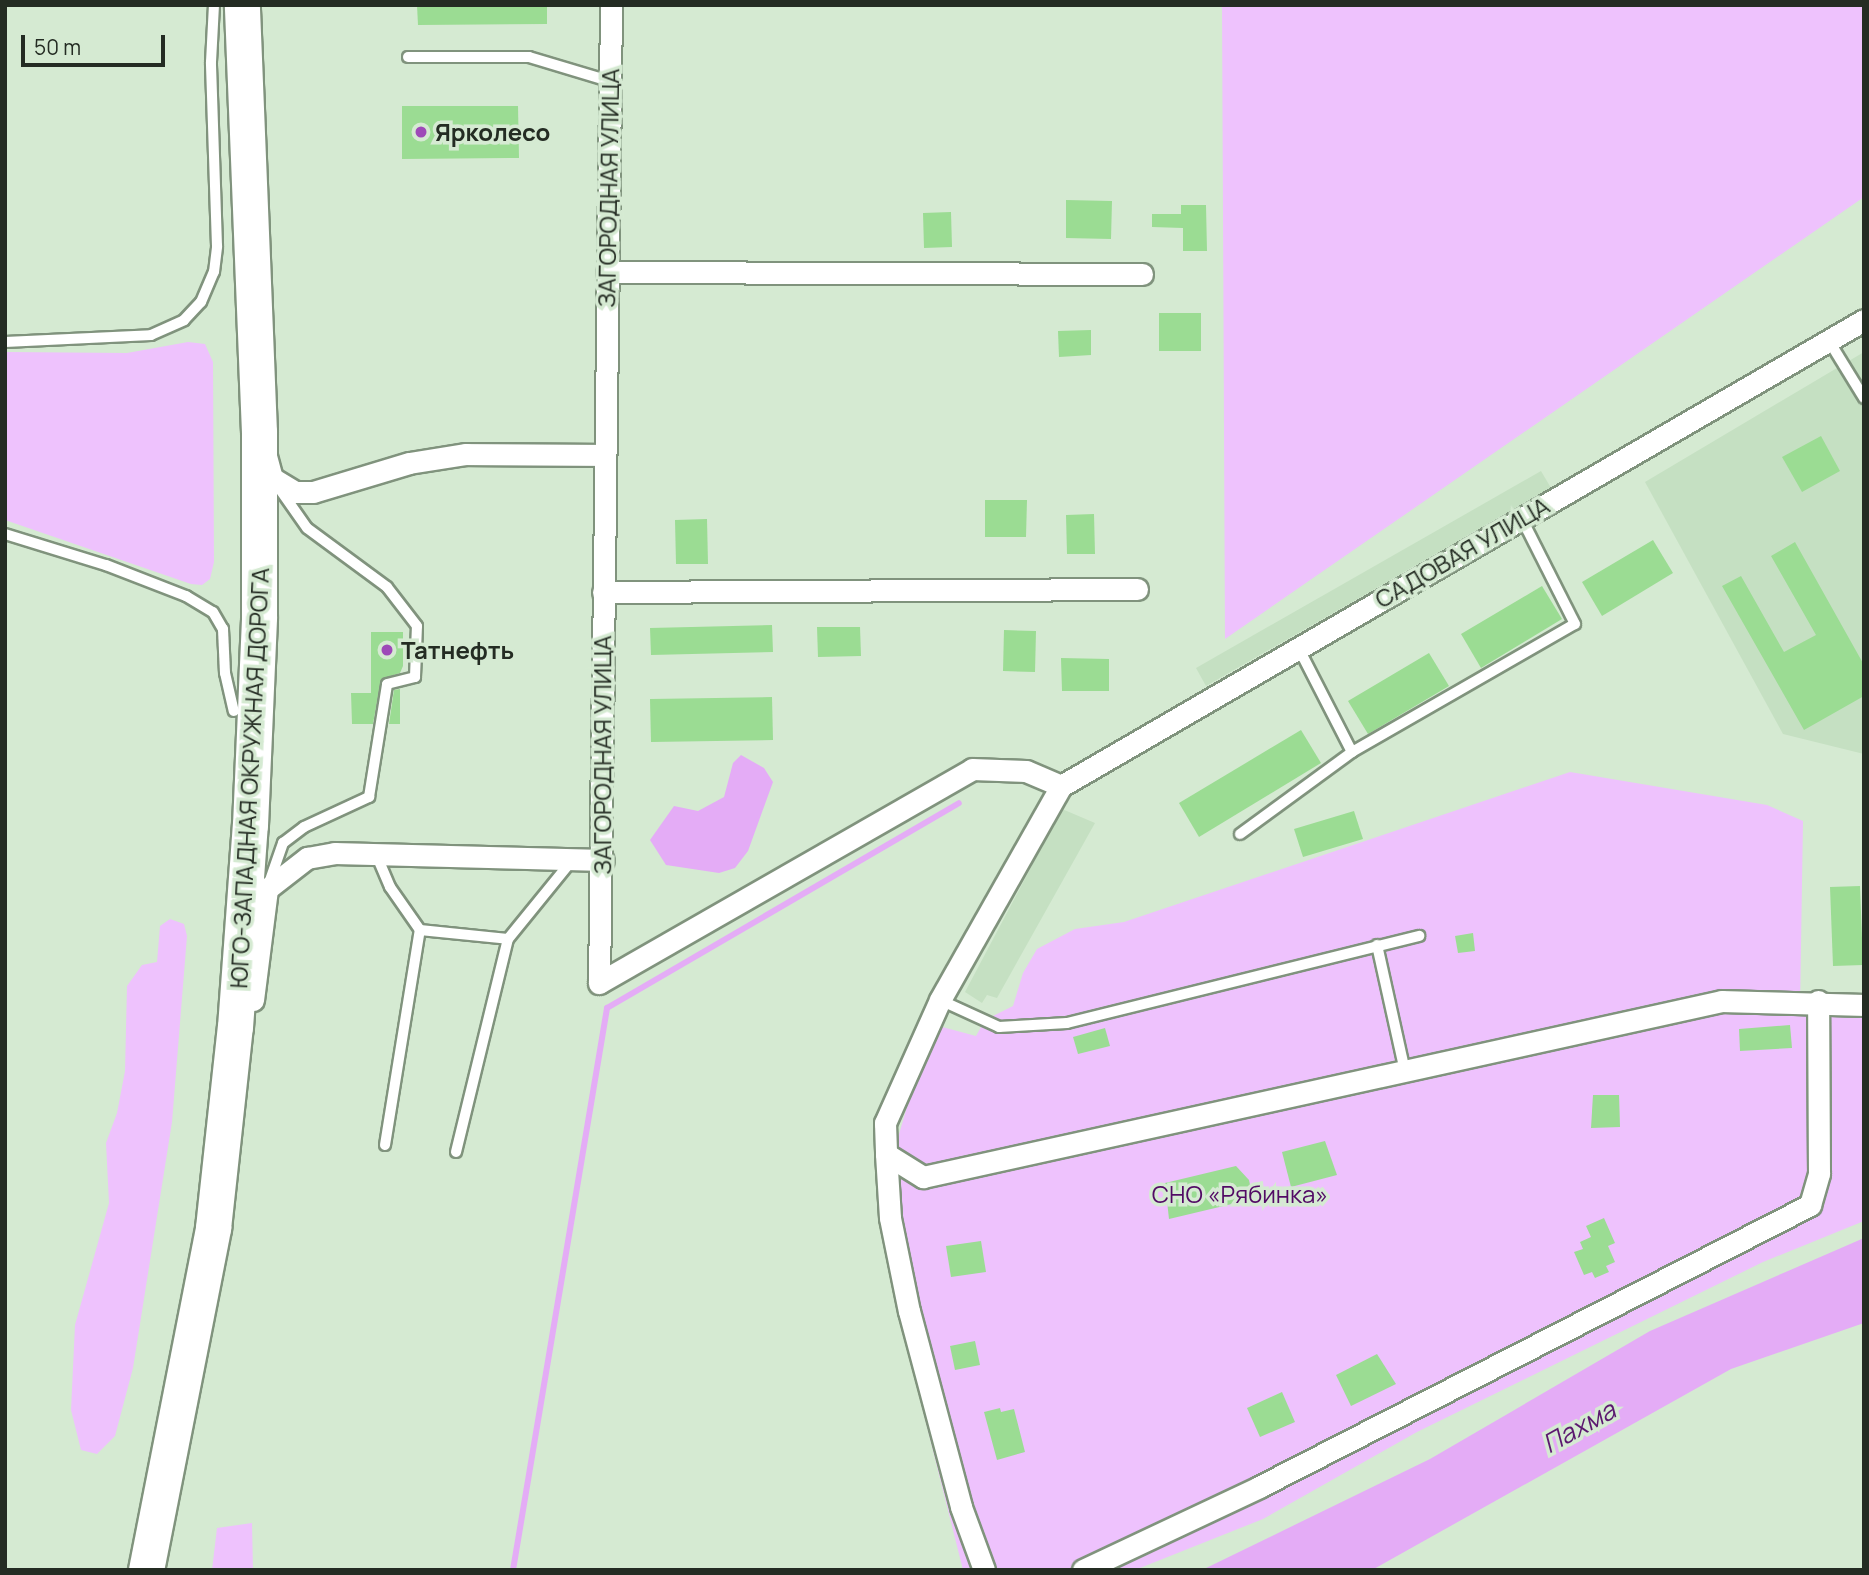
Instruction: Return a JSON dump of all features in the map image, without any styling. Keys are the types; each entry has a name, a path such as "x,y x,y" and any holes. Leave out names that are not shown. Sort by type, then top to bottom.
{"highway":[{"name":"ЮГО-ЗАПАДНАЯ ОКРУЖНАЯ ДОРОГА","path":"148,1557 206,1116 227,878 234,711 238,430 222,5"},
{"name":"ЮГО-ЗАПАДНАЯ ОКРУЖНАЯ ДОРОГА","path":"148,1557 213,1228 236,1013 257,686 259,432 242,5"}],"street":[{"name":"ЗАГОРОДНАЯ УЛИЦА","path":"611,5 602,455 603,860 599,983 972,769 1026,771 1061,786"},
{"path":"607,272 1142,274"},
{"name":"САДОВАЯ УЛИЦА","path":"1061,786 1864,320"},
{"path":"259,432 272,478 295,492 313,492 409,463 466,454 602,455"},
{"path":"603,592 1137,589"},
{"path":"984,1570 961,1507 909,1311 890,1218 885,1123 940,1000 1061,786"},
{"path":"184,1381 220,1281 267,889 307,858 376,854 603,860"},
{"path":"886,1154 923,1177 1722,1001 1818,1001 1864,1005"},
{"path":"1083,1570 1272,1481 1810,1205 1819,1173 1818,1001"}],"lane":[{"path":"5,342 150,335 184,320 201,302 214,272 217,246 211,62 214,5"},
{"path":"408,57 529,57 609,81"},
{"path":"1829,341 1864,398"},
{"path":"267,889 283,843 304,827 369,797 387,684 415,677 417,626 387,587 307,528 272,478"},
{"path":"1240,834 1352,752 1575,624 1521,517"},
{"path":"5,534 106,565 186,596 213,612 223,629 225,673 234,711"},
{"path":"1298,647 1352,752"},
{"path":"376,854 390,887 420,930 385,1145"},
{"path":"456,1152 508,939 573,859"},
{"path":"420,930 508,939"},
{"path":"940,1000 999,1027 1067,1023 1419,936"},
{"path":"1377,945 1405,1071"}],"shaded area":[{"path":"1864,352 1864,754 1783,734 1645,482"},
{"path":"1541,471 1551,488 1206,686 1196,668"},
{"path":"1062,809 1095,823 997,998 987,995 982,1003 965,992"}],"green space":[{"path":"1222,5 1864,5 1864,197 1225,639"},
{"path":"188,342 205,344 213,362 214,562 210,579 202,585 191,584 5,520 5,352 127,353"},
{"name":"СНО «Рябинка»","path":"1570,772 1767,805 1803,821 1800,1008 1864,1008 1864,1221 1763,1262 1417,1432 1263,1519 1135,1570 963,1570 900,1319 883,1209 893,1155 931,1024 976,1036 985,1020 1013,1006 1023,973 1037,949 1075,929 1124,922"},
{"path":"170,919 184,924 187,936 172,1122 133,1368 115,1436 97,1454 81,1450 71,1410 75,1325 109,1203 106,1143 117,1113 125,1071 127,986 142,965 157,962 160,926"},
{"path":"252,1523 253,1570 212,1570 217,1528"}],"water":[{"path":"741,755 764,768 773,782 748,851 735,868 719,873 666,865 650,840 674,806 698,811 724,797 733,763"},
{"name":"Пахма","path":"1864,1238 1864,1323 1731,1369 1372,1570 1202,1570 1430,1459 1650,1331"}],"building":[{"path":"417,5 547,5 547,24 418,25"},
{"path":"402,106 518,106 519,158 402,159"},
{"path":"1066,200 1112,201 1111,239 1066,238"},
{"path":"1181,205 1206,205 1207,251 1183,251 1183,228 1152,227 1152,214 1181,214"},
{"path":"951,212 952,247 924,248 923,213"},
{"path":"1159,313 1201,313 1201,351 1159,351"},
{"path":"1091,330 1091,355 1059,357 1058,331"},
{"path":"1821,436 1840,471 1802,492 1782,457"},
{"path":"985,500 1027,500 1026,537 985,537"},
{"path":"1094,514 1095,554 1067,554 1066,515"},
{"path":"707,519 708,564 676,564 675,520"},
{"path":"1653,540 1673,573 1602,616 1582,582"},
{"path":"1795,542 1864,665 1864,696 1804,730 1722,586 1741,576 1784,652 1816,635 1771,556"},
{"path":"1542,586 1562,619 1481,668 1461,634"},
{"path":"772,625 773,652 651,655 650,628"},
{"path":"817,627 860,627 861,656 818,657"},
{"path":"1004,630 1036,631 1035,672 1003,671"},
{"path":"371,632 403,632 403,666 400,673 381,679 373,724 352,724 351,693 371,693"},
{"path":"1429,653 1449,686 1368,734 1348,701"},
{"path":"1061,658 1109,659 1109,691 1062,691"},
{"path":"400,689 400,724 389,724 394,690"},
{"path":"772,697 773,740 651,742 650,699"},
{"path":"1301,730 1321,763 1199,837 1179,803"},
{"path":"1354,811 1363,839 1303,857 1294,829"},
{"path":"1860,886 1863,965 1833,966 1830,887"},
{"path":"1473,933 1475,951 1458,953 1455,936"},
{"path":"1790,1025 1792,1048 1740,1051 1739,1029"},
{"path":"1105,1028 1110,1046 1078,1054 1073,1037"},
{"path":"1593,1095 1619,1095 1620,1127 1591,1128"},
{"path":"1325,1141 1337,1175 1291,1187 1282,1152"},
{"path":"1236,1166 1249,1180 1253,1199 1169,1219 1165,1183"},
{"path":"1604,1218 1615,1243 1608,1246 1615,1262 1606,1266 1609,1272 1595,1278 1592,1272 1584,1275 1574,1252 1583,1249 1580,1242 1591,1237 1586,1226"},
{"path":"981,1241 986,1272 951,1277 946,1246"},
{"path":"975,1341 980,1365 955,1370 950,1346"},
{"path":"1377,1354 1396,1384 1351,1406 1336,1375"},
{"path":"1282,1392 1295,1422 1260,1437 1247,1408"},
{"path":"1000,1408 1001,1412 1014,1409 1025,1452 997,1460 984,1412"}],"waterway":[{"path":"513,1570 607,1008 959,803"}],"place":[{"name":"Ярколесо","path":"421,132"},
{"name":"Татнефть","path":"387,650"}]}
